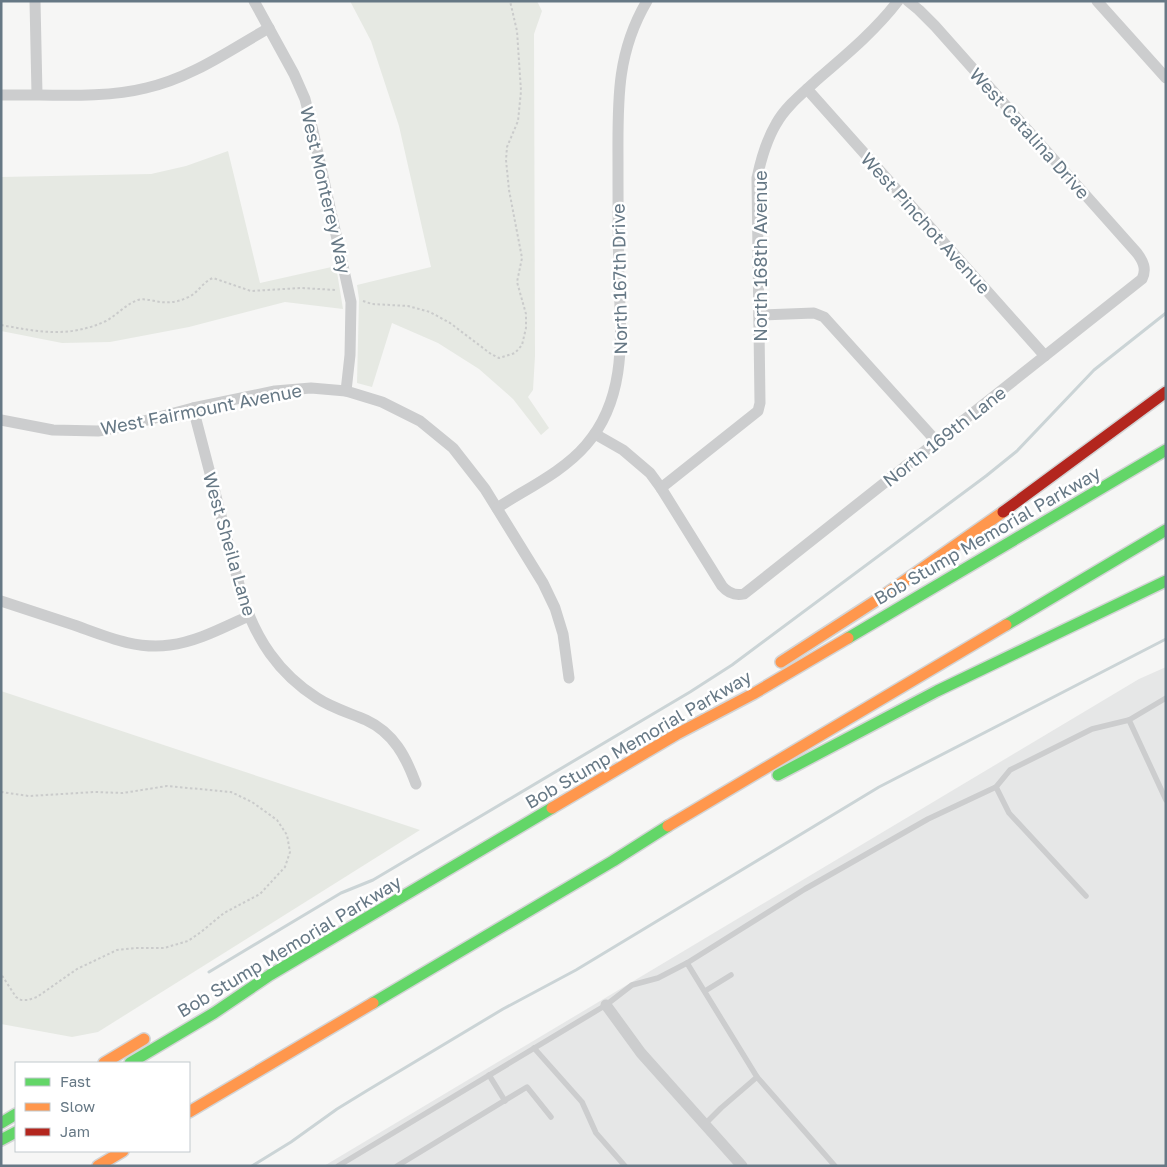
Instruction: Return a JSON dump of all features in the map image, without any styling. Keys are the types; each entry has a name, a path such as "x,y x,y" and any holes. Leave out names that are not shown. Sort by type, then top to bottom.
{"highway":[{"path":"774,666 854,615 1016,504 1166,392"},
{"name":"Bob Stump Memorial Parkway","path":"132,1062 214,1013 270,975 686,730 753,694 1166,450"},
{"path":"190,1111 613,861 689,812 1166,530"},
{"path":"765,782 936,691 1166,581"},
{"path":"686,730 738,689"},
{"path":"613,861 697,822 731,802"},
{"path":"214,999 270,975"},
{"path":"106,1062 155,1033"},
{"path":"1,1123 15,1115"},
{"path":"1,1140 15,1133"},
{"path":"98,1166 121,1152"}],"street":[{"path":"35,1 37,94"},
{"name":"West Monterey Way","path":"254,1 294,74 305,99 350,293 352,310 351,335 346,391"},
{"name":"North 167th Drive","path":"497,508 566,463 586,445 595,434 612,399 620,365 618,96 626,44 638,16 647,1"},
{"name":"North 168th Avenue","path":"661,488 758,411 760,402 757,193 760,163 764,149 776,124 793,102 869,34 898,1"},
{"name":"West Catalina Drive","path":"908,1 935,26 1137,253 1145,268"},
{"path":"1097,1 1166,78"},
{"path":"1,95 109,94 146,89 174,80 203,66 269,28"},
{"name":"West Pinchot Avenue","path":"807,89 1045,356"},
{"name":"North 169th Lane","path":"661,488 722,586 735,594 744,594 1138,283 1144,275 1145,268"},
{"path":"759,315 814,312 824,316 937,442"},
{"name":"West Fairmount Avenue","path":"1,420 53,430 98,431 121,428 193,408 275,390 311,388 346,391 382,402 420,421 453,448 485,489 543,582 555,608 563,634 569,678"},
{"name":"West Sheila Lane","path":"193,408 235,573 249,616 260,641 276,663 295,682 318,699 383,730 396,743 408,762 416,784"},
{"path":"595,434 632,457 650,473 661,488"},
{"path":"1,601 110,638 133,644 153,646 171,645 194,639 249,616"},
{"path":"606,1004 641,1053 742,1166"}],"lane":[{"path":"338,1166 606,1004 632,985 658,978 687,963 805,889 920,824 996,787 1010,770 1092,729 1129,720 1166,698"},
{"path":"1129,720 1166,800"},
{"path":"996,787 1009,813 1086,896"},
{"path":"687,963 757,1076 835,1166"},
{"path":"705,991 730,975"},
{"path":"534,1048 582,1102 596,1133 625,1166"},
{"path":"489,1075 505,1101"},
{"path":"705,1124 757,1076"},
{"path":"397,1166 527,1087 550,1117"}],"path":[{"path":"1,325 52,333 75,331 106,321 136,300 146,299 168,302 189,297 206,281 213,278 250,291 301,288 341,290 372,304 408,306 430,312 444,319 496,357 504,357 517,352 522,345 526,328 526,314 517,282 522,258 509,190 506,160 507,147 518,120 521,91 517,31 510,1"},
{"path":"1,792 29,796 95,792 123,793 167,786 231,792 246,798 277,820 285,831 290,852 285,867 260,894 224,912 202,932 188,940 164,948 124,948 111,952 77,969 37,997 28,1000 21,1000 16,997 1,974"}],"shaded area":[{"path":"350,1 537,1 542,11 534,34 535,356 533,390 528,397 549,428 541,435 513,399 479,369 438,343 392,323 372,387 357,383 359,299 357,285 431,267 399,126 371,41"},
{"path":"228,151 260,283 336,266 343,309 285,302 189,327 110,342 62,343 1,331 1,177 151,174 186,166"},
{"path":"1166,667 1166,1166 324,1166 1139,679"},
{"path":"1,691 420,830 98,1032 72,1037 1,1024"}],"waterway":[{"path":"209,972 341,893 373,880 690,692 732,665 1017,451 1094,370 1166,313"},
{"path":"252,1166 368,1090 503,1009 576,970 879,787 1166,639"}],"traffic: fast":[{"path":"848,638 1166,450"},
{"path":"1006,625 1166,530"},
{"path":"778,775 937,691 1166,581"},
{"path":"132,1062 214,1013 270,975 552,808"},
{"path":"373,1003 613,861 668,826"},
{"path":"1,1123 15,1115"},
{"path":"1,1140 15,1133"}],"traffic: slow":[{"path":"781,662 880,598 1003,512"},
{"path":"668,826 1006,625"},
{"path":"552,808 677,734 753,694 848,638"},
{"path":"190,1111 373,1003"},
{"path":"106,1062 144,1039"},
{"path":"98,1166 121,1152"}],"traffic: jam":[{"path":"1003,512 1166,392"}]}
